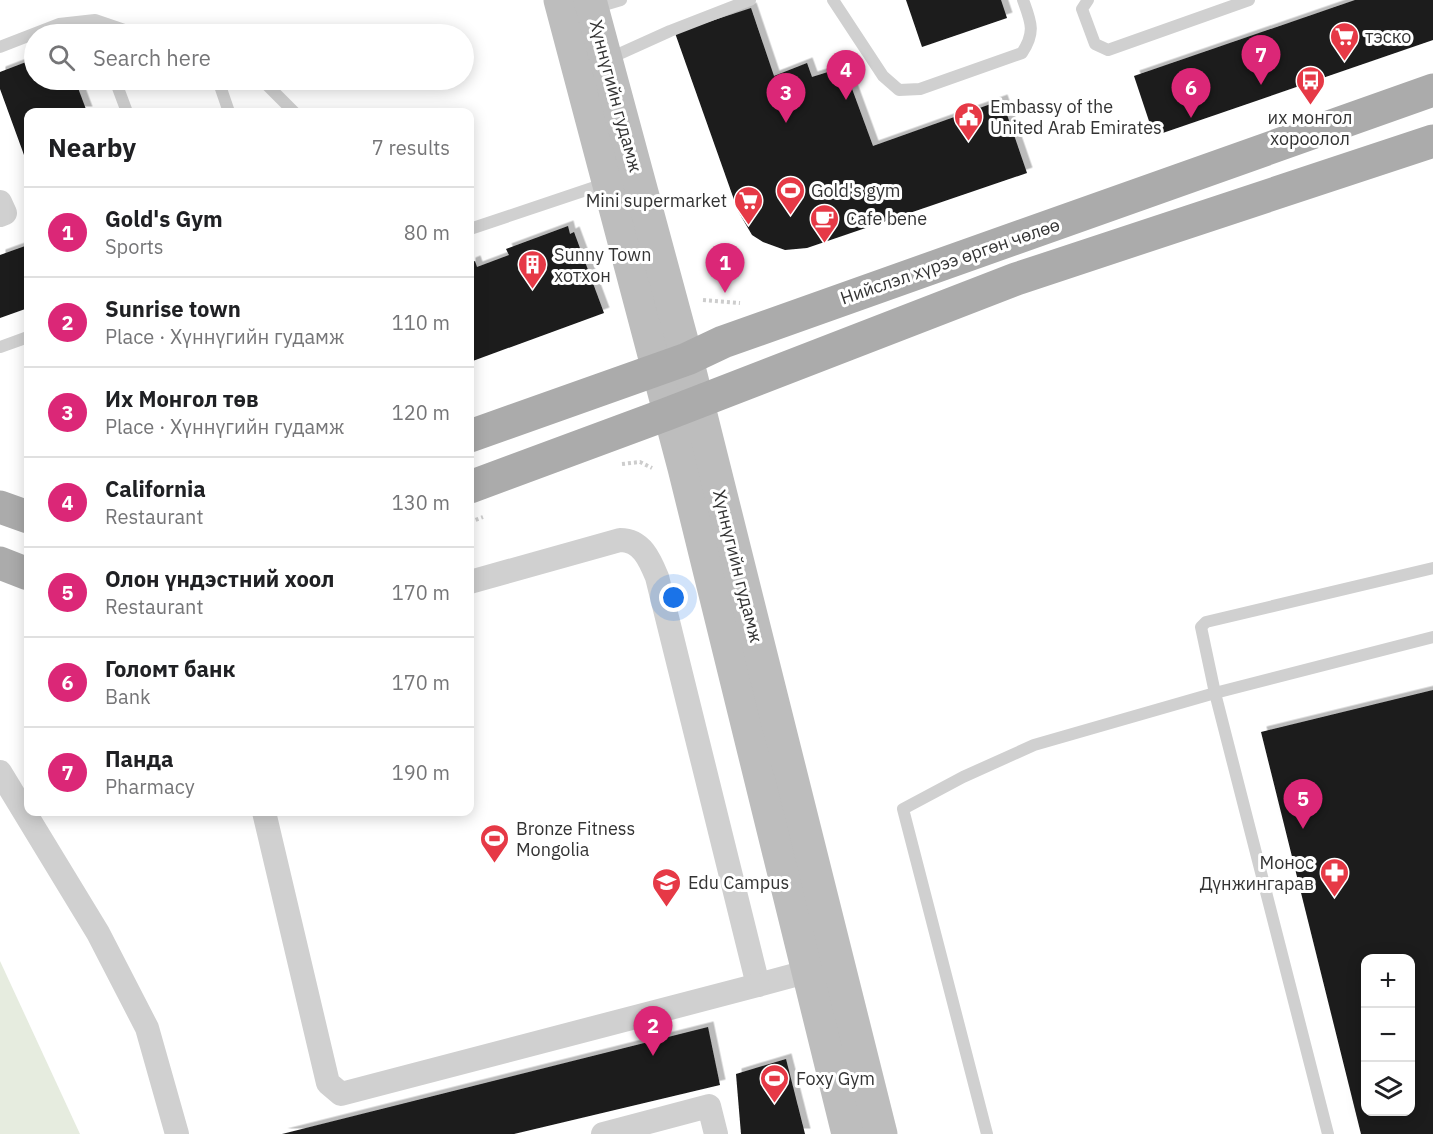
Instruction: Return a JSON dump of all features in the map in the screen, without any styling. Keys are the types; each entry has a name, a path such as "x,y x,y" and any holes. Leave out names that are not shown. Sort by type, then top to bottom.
{"main road":[{"name":"Хүннүгийн гудамж","path":"560,0 592,64 687,359 682,408 686,479 848,1134"},
{"name":"Хүннүгийн гудамж","path":"601,3 592,64 608,183 656,370 682,408 881,1134"},
{"name":"Нийслэл хүрээ өргөн чөлөө","path":"474,435 687,359 723,342 1433,90"},
{"path":"474,486 1016,279 1433,141"},
{"path":"0,507 24,516"},
{"path":"0,563 24,572"}],"street":[{"path":"0,202 5,213 0,215"},
{"path":"474,581 620,540 633,543 647,555 657,577 758,985"},
{"path":"0,772 24,811"},
{"path":"27,816 98,933 147,1028 177,1134"},
{"path":"265,816 328,1083 341,1094 807,972"},
{"path":"603,1134 709,1106 716,1134"}],"lane":[{"path":"592,64 670,30 750,0"},
{"path":"833,0 883,76 899,90 920,89 1022,53 1031,39 1031,21 1023,0"},
{"path":"1088,0 1082,9 1095,44 1108,50 1249,0"},
{"path":"95,20 96,24"},
{"path":"59,24 95,20 107,24"},
{"path":"0,47 24,38"},
{"path":"119,90 126,108"},
{"path":"221,90 228,108"},
{"path":"272,90 290,108"},
{"path":"474,229 608,183"},
{"path":"0,347 24,338"},
{"path":"1328,1134 1215,693 1201,627 1203,623 1433,568"},
{"path":"987,1134 903,810 963,777 1034,745 1215,693 1433,637"}],"path":[{"path":"621,465 640,462 659,473"},
{"path":"474,520 491,514"}],"shaded area":[{"path":"0,961 80,1134 0,1134"}],"building":[{"path":"906,0 1001,0 1007,18 922,47"},
{"path":"1355,0 1433,0 1433,40 1154,136 1134,76"},
{"path":"751,8 774,76 807,63 812,77 844,67 873,146 1002,100 1027,173 807,248 785,250 763,242 752,235 738,211 675,33"},
{"path":"24,63 24,90 79,90 86,108 24,108 24,155 0,89 0,72"},
{"name":"Sunny Town хотхон","path":"568,226 570,234 574,232 604,313 474,361 474,261 477,267 509,255 506,249"},
{"path":"24,246 24,309 0,318 0,255"},
{"path":"1433,690 1433,1134 1361,1134 1261,732"},
{"path":"708,1027 720,1085 514,1134 282,1134"},
{"path":"786,1059 805,1134 741,1134 736,1074"}],"place":[{"name":"тэско","path":"1344,62"},
{"name":"Панда","path":"1261,85"},
{"name":"California","path":"846,100"},
{"name":"их монгол хороолол","path":"1310,106"},
{"name":"Голомт банк","path":"1191,118"},
{"name":"Их Монгол төв","path":"786,123"},
{"name":"Embassy of the United Arab Emirates","path":"969,142"},
{"name":"Gold's gym","path":"790,216"},
{"name":"Mini supermarket","path":"748,226"},
{"name":"Cafe bene","path":"825,244"},
{"name":"Sunny Town хотхон","path":"533,290"},
{"name":"Gold's Gym","path":"725,293"},
{"name":"Олон үндэстний хоол","path":"1303,829"},
{"name":"Bronze Fitness Mongolia","path":"495,864"},
{"name":"Монос Дүнжингарав","path":"1335,898"},
{"name":"Edu Campus","path":"667,908"},
{"name":"Sunrise town","path":"653,1056"},
{"name":"Foxy Gym","path":"775,1104"}]}
